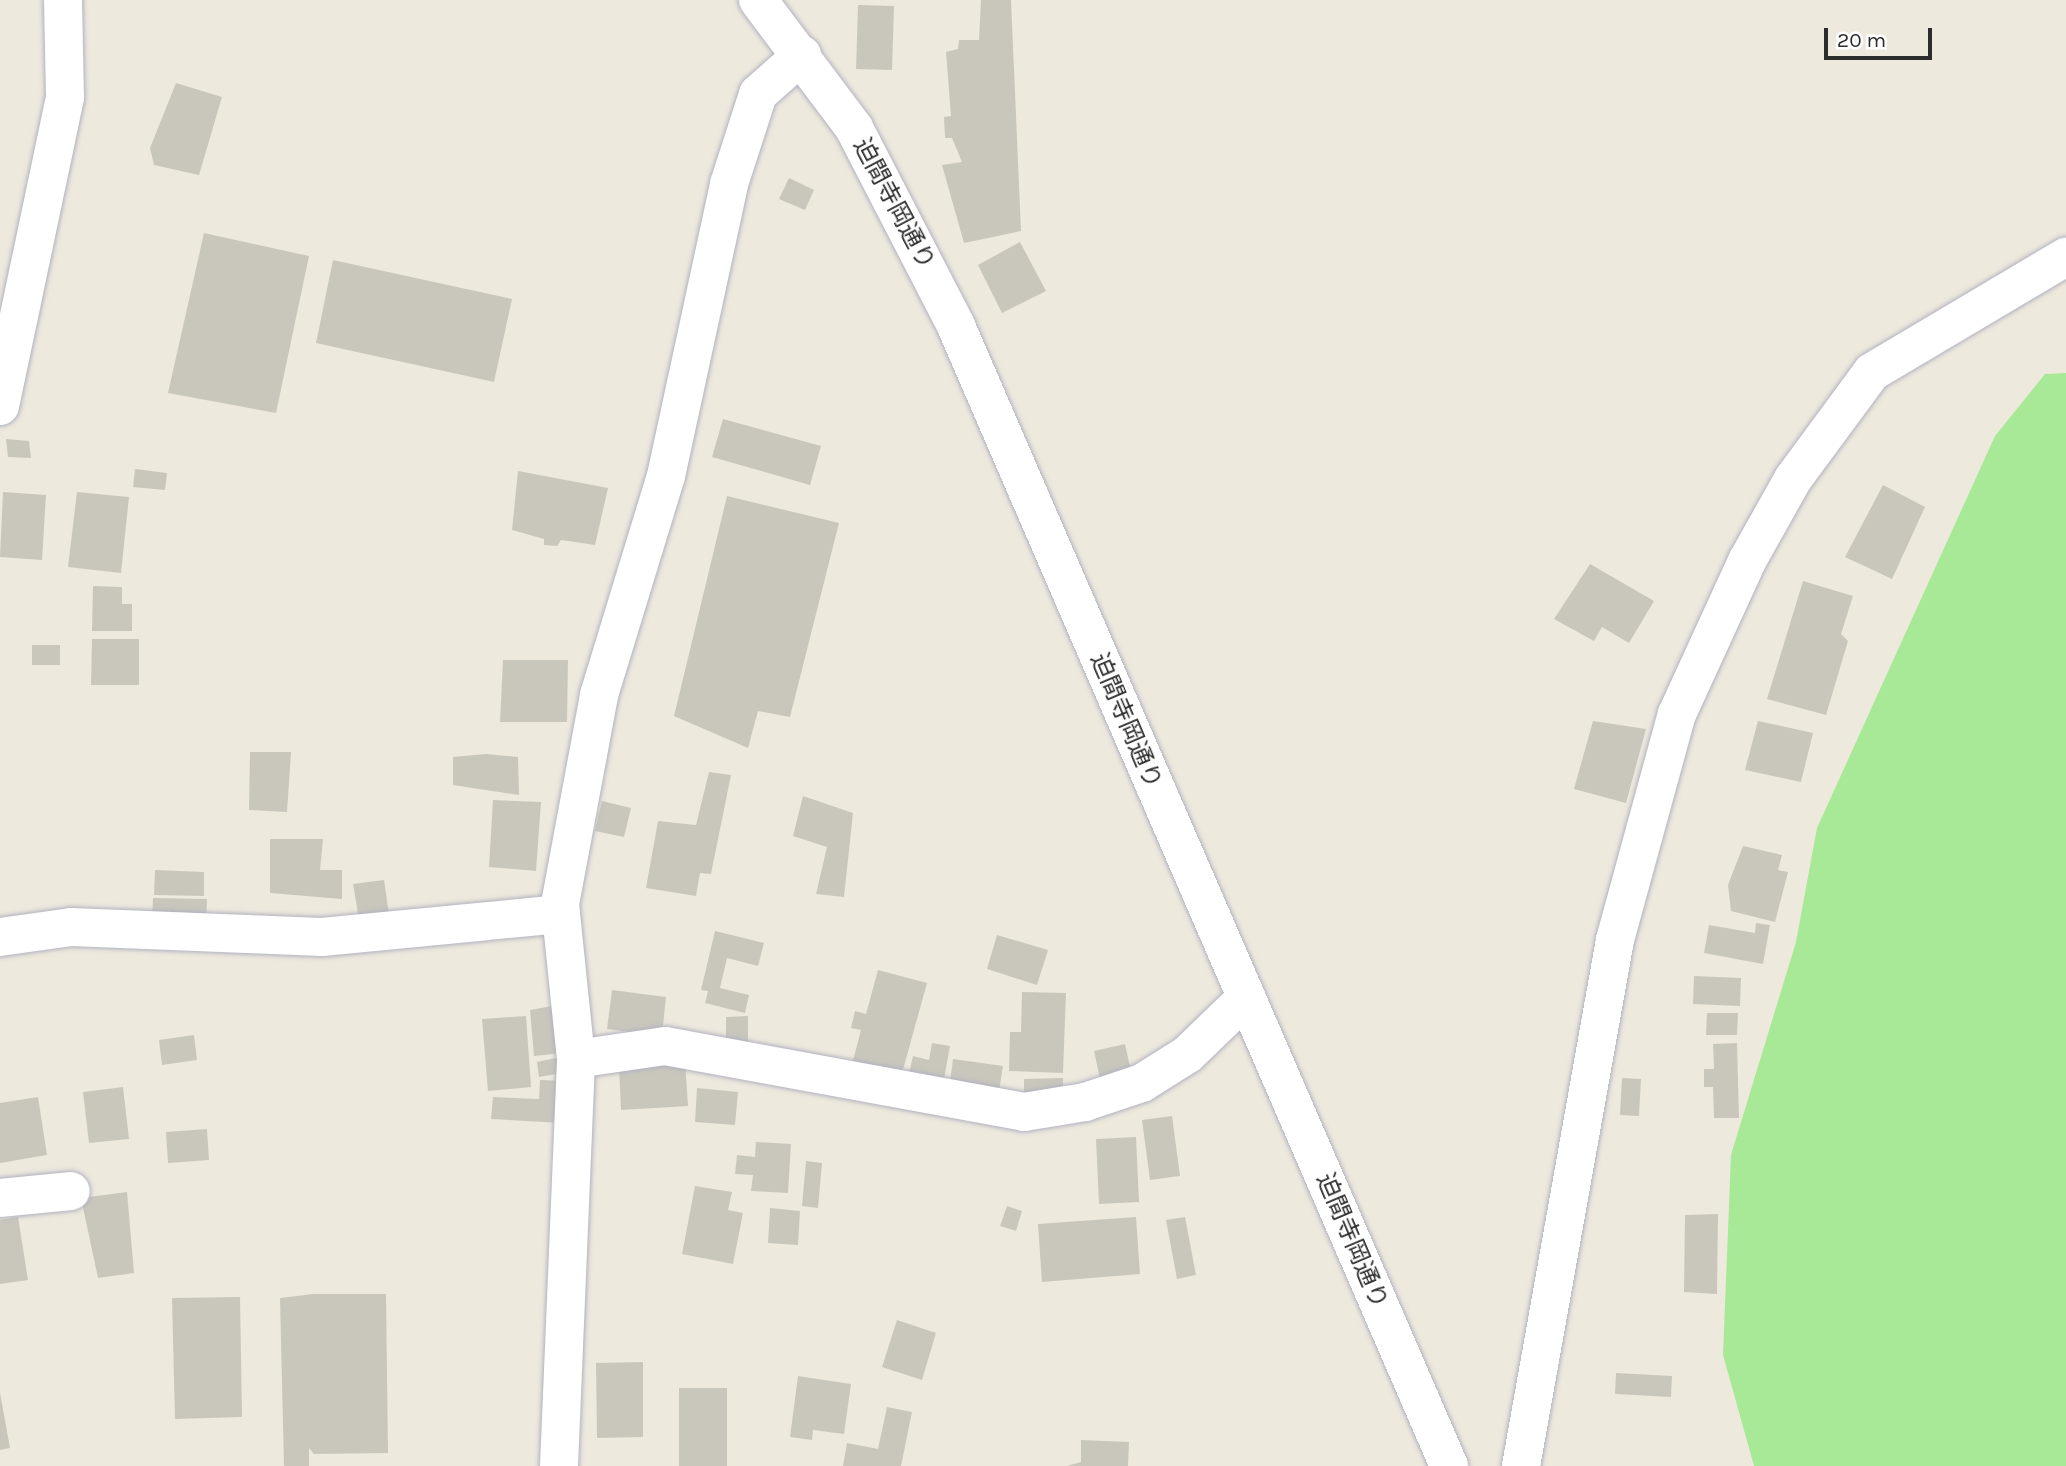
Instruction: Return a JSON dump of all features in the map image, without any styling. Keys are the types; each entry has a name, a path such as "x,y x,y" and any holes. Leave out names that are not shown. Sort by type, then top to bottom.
{"street":[{"path":"0,406 65,97 63,0"},
{"name":"迫間寺岡通り","path":"758,0 802,55 854,128 956,326 1449,1466"},
{"path":"559,1466 576,1059 561,914 599,695 666,476 729,184 758,94 802,55"},
{"path":"1521,1466 1615,940 1677,714 1747,561 1793,479 1872,372 2064,259"},
{"path":"0,936 71,927 322,937 561,914"},
{"path":"576,1059 665,1046 1024,1112 1085,1102 1142,1083 1188,1054 1246,998"},
{"path":"0,1198 71,1191"}],"green space":[{"path":"2066,373 2066,1466 1754,1466 1723,1355 1731,1155 1796,942 1817,828 1995,436 2045,374"}],"building":[{"path":"981,0 1011,0 1021,231 964,243 942,165 962,162 952,138 945,138 944,117 951,116 946,52 958,49 959,40 979,40"},
{"path":"858,5 894,6 892,70 856,69"},
{"path":"176,83 222,97 199,175 154,165 150,148"},
{"path":"789,178 814,190 805,210 779,199"},
{"path":"204,233 309,256 276,413 168,393"},
{"path":"1020,242 1046,291 1002,313 978,265"},
{"path":"333,260 512,299 494,382 316,343"},
{"path":"723,419 821,446 810,485 712,457"},
{"path":"6,439 29,441 31,458 8,457"},
{"path":"135,469 167,473 165,490 133,487"},
{"path":"518,471 608,488 595,545 561,540 557,546 544,545 544,539 512,530"},
{"path":"1883,485 1925,507 1892,579 1845,557"},
{"path":"3,492 46,495 42,560 0,557"},
{"path":"77,492 129,497 121,573 68,567"},
{"path":"727,496 839,523 790,717 758,711 748,748 674,716"},
{"path":"1590,564 1654,601 1629,643 1602,627 1594,641 1554,619"},
{"path":"1803,581 1853,596 1841,634 1848,641 1826,715 1767,699"},
{"path":"93,586 122,587 122,604 132,604 132,631 92,631"},
{"path":"92,639 139,639 139,685 91,685"},
{"path":"32,645 60,645 60,665 32,665"},
{"path":"503,660 568,660 567,722 500,722"},
{"path":"1593,721 1646,729 1626,803 1574,789"},
{"path":"1758,721 1813,733 1801,782 1745,770"},
{"path":"250,752 291,752 287,812 249,810"},
{"path":"486,754 518,757 519,795 453,785 453,757"},
{"path":"709,772 731,775 711,874 700,873 696,896 646,888 658,821 696,825"},
{"path":"803,796 853,813 844,897 816,894 827,847 793,836"},
{"path":"493,800 541,802 536,871 489,867"},
{"path":"602,801 631,808 624,837 595,831"},
{"path":"270,839 323,839 320,870 342,870 342,899 270,893"},
{"path":"1743,846 1782,855 1778,870 1788,872 1775,922 1731,911 1728,885"},
{"path":"155,870 204,872 204,896 154,895"},
{"path":"384,880 389,914 359,919 353,884"},
{"path":"153,898 207,899 206,925 152,924"},
{"path":"1756,923 1770,925 1763,964 1704,953 1709,925 1755,933"},
{"path":"715,931 764,943 758,966 727,958 720,988 749,995 745,1013 705,1003 708,991 701,990"},
{"path":"997,935 1048,950 1037,985 987,969"},
{"path":"878,970 927,983 901,1077 852,1064 861,1030 851,1028 855,1011 866,1014"},
{"path":"1694,976 1741,978 1740,1006 1693,1004"},
{"path":"612,990 666,997 662,1036 607,1029"},
{"path":"1022,992 1066,993 1063,1073 1009,1071 1010,1032 1021,1032"},
{"path":"558,1005 563,1053 534,1056 530,1010"},
{"path":"1707,1013 1738,1013 1737,1035 1706,1035"},
{"path":"526,1016 531,1087 488,1091 482,1019"},
{"path":"748,1016 748,1047 726,1047 726,1017"},
{"path":"194,1035 197,1060 162,1065 159,1040"},
{"path":"932,1043 950,1046 942,1090 907,1083 913,1056 929,1060"},
{"path":"1737,1043 1739,1118 1714,1118 1713,1087 1704,1087 1704,1069 1714,1069 1713,1044"},
{"path":"1125,1044 1133,1080 1102,1088 1094,1051"},
{"path":"565,1056 568,1072 539,1077 537,1062"},
{"path":"953,1059 1003,1066 998,1097 949,1090"},
{"path":"685,1062 688,1106 621,1110 619,1066"},
{"path":"1063,1078 1063,1096 1024,1097 1024,1079"},
{"path":"1622,1078 1641,1079 1639,1116 1620,1115"},
{"path":"540,1080 563,1081 561,1123 491,1119 493,1097 539,1099"},
{"path":"123,1087 129,1139 89,1143 83,1092"},
{"path":"697,1088 738,1092 735,1125 695,1122"},
{"path":"38,1097 47,1155 0,1163 0,1103"},
{"path":"1172,1116 1180,1176 1150,1180 1142,1120"},
{"path":"207,1129 209,1160 168,1163 166,1132"},
{"path":"1136,1137 1139,1202 1099,1204 1096,1139"},
{"path":"756,1142 791,1144 788,1193 751,1191 753,1175 735,1174 737,1155 755,1157"},
{"path":"806,1161 822,1163 818,1208 802,1206"},
{"path":"695,1186 732,1192 728,1210 743,1213 733,1264 682,1254"},
{"path":"127,1192 134,1273 98,1278 81,1198"},
{"path":"1007,1206 1022,1211 1016,1231 1000,1226"},
{"path":"770,1208 800,1211 798,1245 768,1243"},
{"path":"1718,1214 1717,1294 1684,1292 1685,1215"},
{"path":"18,1217 28,1280 0,1284 0,1220"},
{"path":"1136,1217 1140,1274 1042,1282 1038,1224"},
{"path":"1185,1217 1196,1275 1177,1279 1166,1220"},
{"path":"313,1294 386,1294 388,1453 314,1454 309,1448 309,1466 284,1466 280,1298"},
{"path":"240,1297 242,1417 175,1419 172,1298"},
{"path":"897,1320 936,1333 922,1380 882,1367"},
{"path":"643,1362 643,1437 597,1438 596,1363"},
{"path":"1616,1373 1672,1376 1671,1397 1615,1394"},
{"path":"798,1376 851,1384 844,1434 813,1430 812,1440 790,1437"},
{"path":"679,1388 727,1388 727,1466 679,1466"},
{"path":"0,1393 10,1448 0,1450"},
{"path":"887,1407 912,1412 901,1466 843,1466 847,1443 878,1449"},
{"path":"1081,1440 1129,1442 1128,1466 1067,1466 1081,1462"}]}
